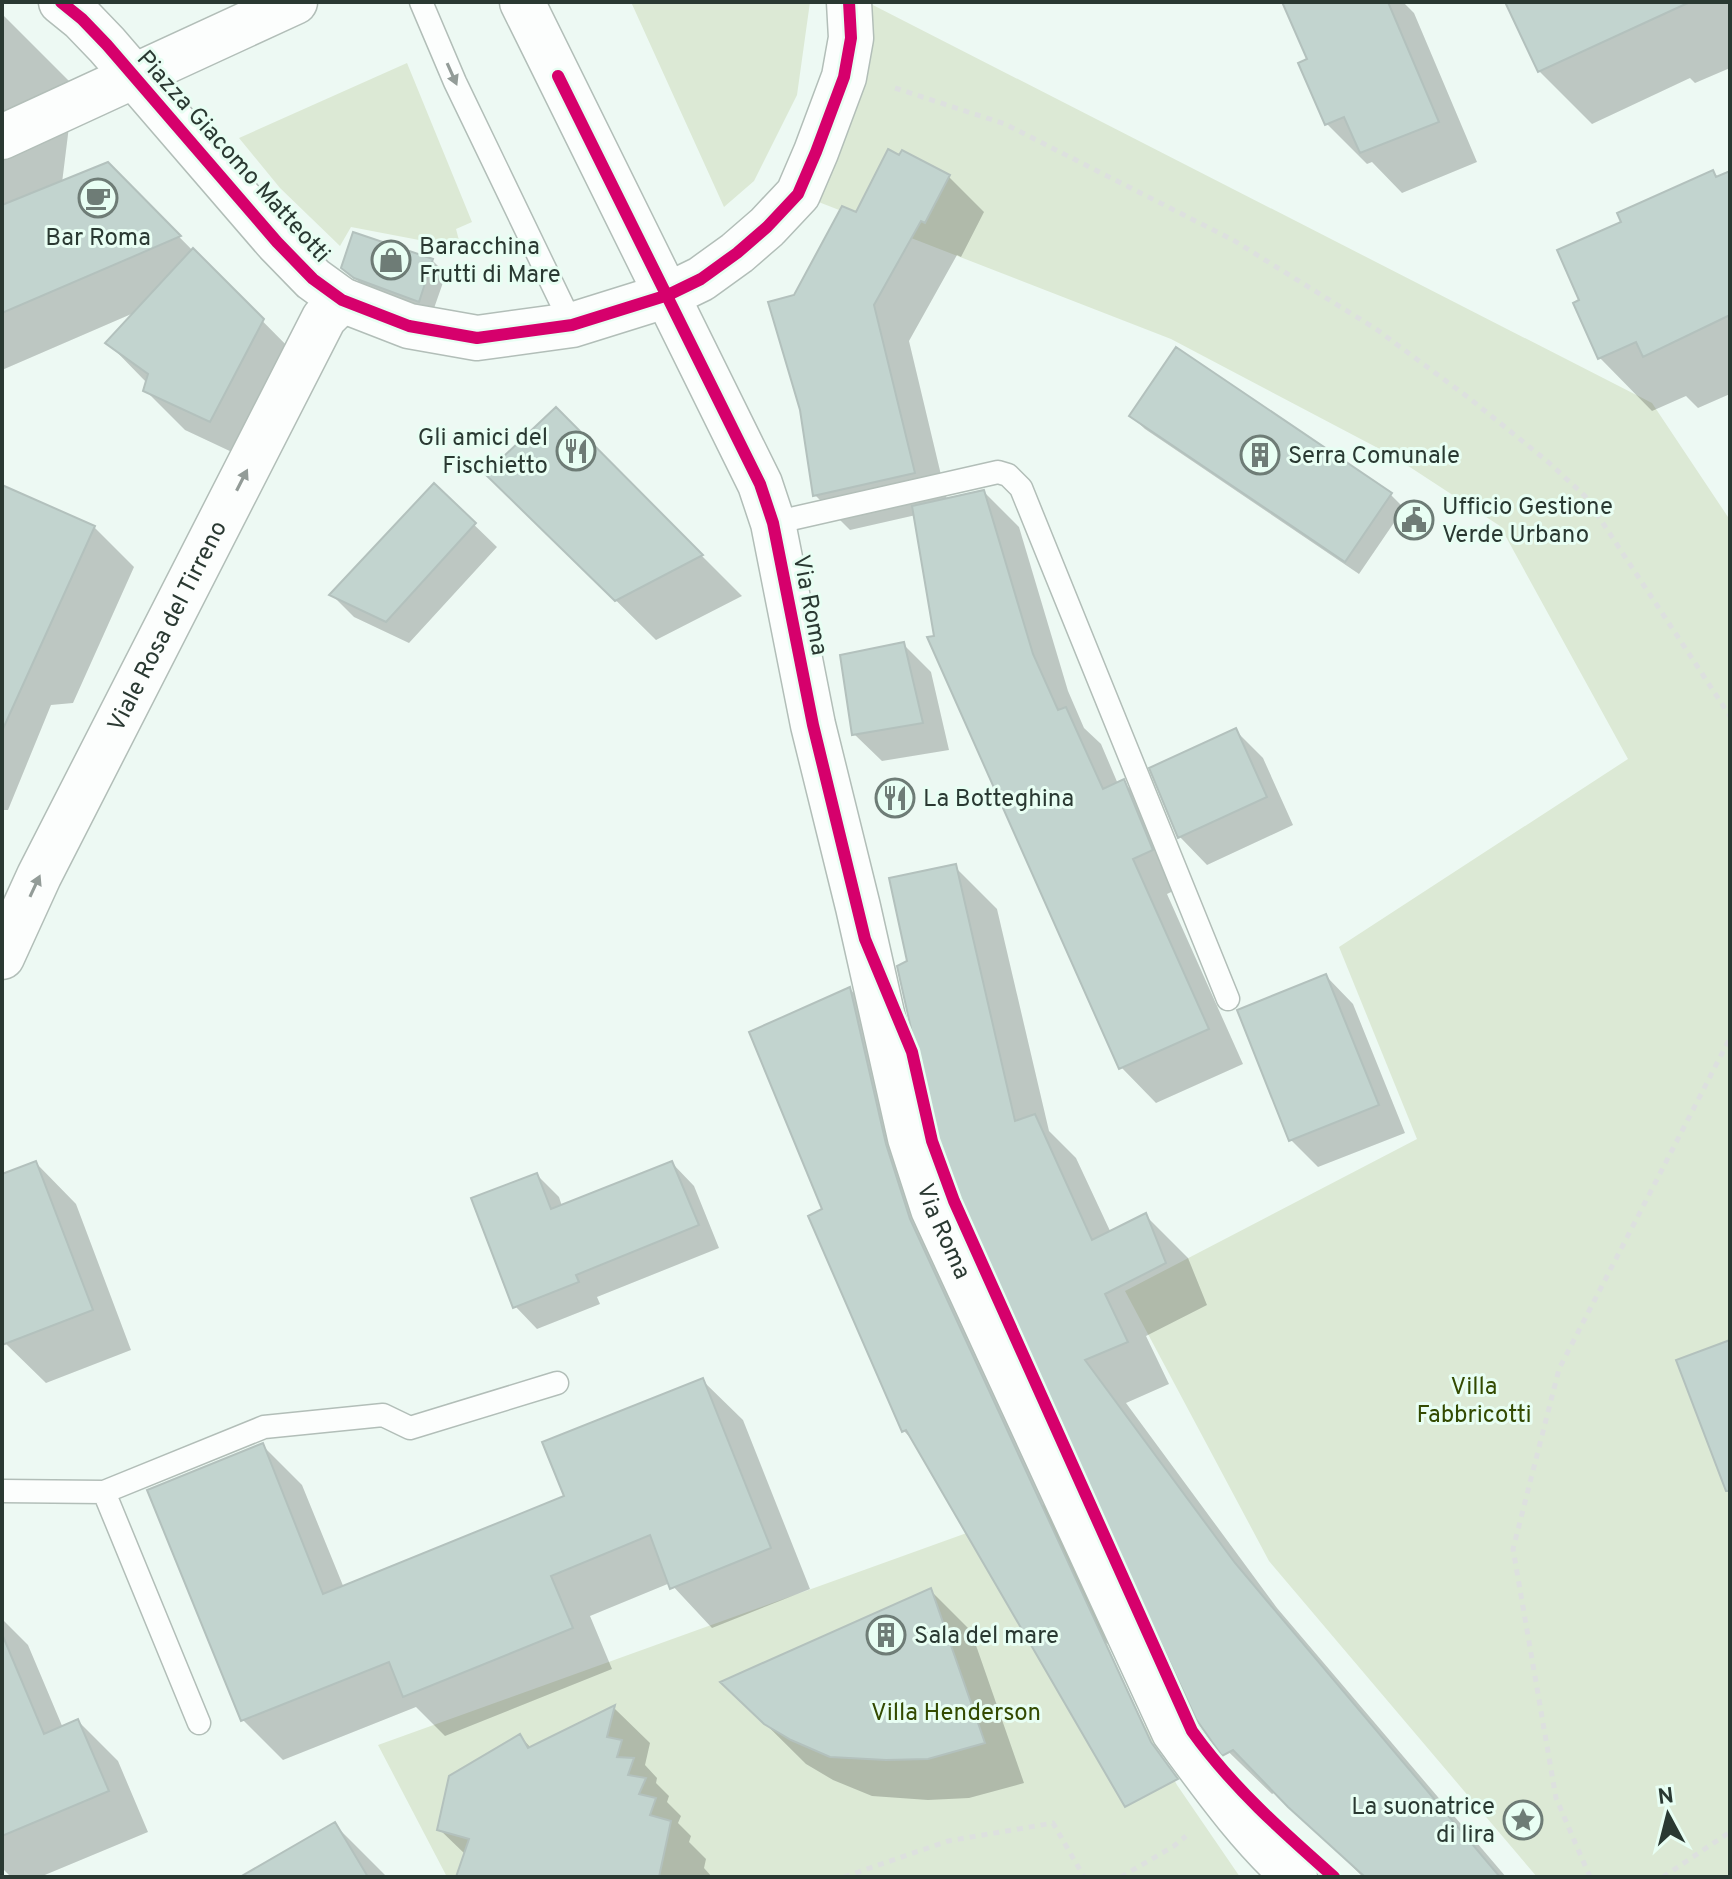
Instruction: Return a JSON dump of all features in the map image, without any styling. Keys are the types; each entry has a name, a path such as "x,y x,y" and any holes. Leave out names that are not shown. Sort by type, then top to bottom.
{"street":[{"name":"Piazza Giacomo Matteotti","path":"61,2 82,19 313,279 342,300 409,326 477,338 572,325 668,295 701,279 767,227 798,194 844,77 851,38 849,2"},
{"path":"2,137 295,2"},
{"path":"522,2 668,295"},
{"name":"Via Roma","path":"668,295 760,484 773,523 813,725 910,1138 933,1209 1174,1732 1226,1802 1271,1855 1295,1877"},
{"name":"Viale Rosa del Tirreno","path":"2,957 39,876 324,318 342,300"}],"lane":[{"path":"421,2 455,82 572,325"},
{"path":"773,523 998,472 1008,475 1021,488 1228,999"},
{"path":"2,1491 104,1492 264,1427 383,1415 410,1428 557,1383"},
{"path":"104,1492 199,1723"}],"path":[{"path":"844,77 869,80 1005,124 1233,240 1376,329 1491,416 1585,496 1730,716"},
{"path":"1590,1877 1556,1798 1513,1549 1559,1369 1730,1038"},
{"path":"1121,1877 1174,1846 1226,1802"},
{"path":"844,1877 948,1841 1053,1823 1084,1877"},
{"path":"1663,1877 1730,1832"}],"green space":[{"path":"631,2 810,2 797,95 754,181 724,207"},
{"name":"Villa Fabbricotti","path":"867,2 1652,403 1730,520 1730,1877 1537,1877 1269,1561 1125,1291 1417,1139 1339,947 1628,759 1500,526 1393,456 1171,339 798,194"},
{"path":"407,63 472,222 456,229 461,248 351,227 340,246 280,188 239,138"},
{"name":"Villa Henderson","path":"1050,1503 1127,1693 1177,1785 1240,1877 447,1877 378,1745"}],"building":[{"path":"1282,2 1388,2 1439,122 1360,153 1344,117 1325,125 1298,63 1307,59"},
{"path":"1505,2 1690,2 1538,72"},
{"path":"888,149 899,155 902,150 950,175 925,223 921,221 874,305 915,473 813,496 800,410 768,302 794,295 842,206 856,212"},
{"path":"108,162 181,236 2,313 2,205"},
{"path":"1713,170 1716,177 1730,171 1730,315 1643,357 1636,342 1598,359 1573,303 1579,300 1557,250 1621,222 1617,213"},
{"path":"353,232 433,259 419,302 354,278 341,268"},
{"path":"193,248 264,319 210,422 143,391 148,374 105,343"},
{"name":"Serra Comunale","path":"1176,347 1392,493 1345,562 1129,416"},
{"path":"556,407 703,555 615,601 485,474"},
{"path":"434,483 476,523 386,622 329,595"},
{"path":"2,485 95,526 2,731"},
{"path":"984,490 1033,654 1058,710 1066,707 1103,789 1124,779 1153,850 1133,859 1209,1029 1119,1069 927,637 934,636 912,506"},
{"path":"904,642 923,723 852,735 840,655"},
{"path":"1236,728 1267,797 1178,838 1149,768"},
{"path":"956,864 1015,1121 1035,1114 1092,1240 1146,1213 1166,1263 1105,1294 1128,1342 1085,1360 1235,1563 1500,1877 1365,1877 1288,1807 1233,1750 1222,1756 1196,1719 956,1200 934,1131 897,966 907,961 889,878"},
{"path":"1326,974 1379,1105 1289,1141 1237,1010"},
{"path":"850,987 886,1144 910,1219 1151,1742 1178,1779 1125,1807 906,1430 902,1432 808,1216 822,1209 749,1032"},
{"path":"36,1161 93,1310 2,1345 2,1174"},
{"path":"672,1161 699,1225 576,1275 579,1282 513,1308 471,1198 537,1173 551,1209"},
{"path":"1730,1340 1730,1491 1726,1491 1676,1360"},
{"path":"703,1378 771,1548 670,1589 650,1535 551,1576 573,1628 403,1697 389,1662 241,1721 147,1490 263,1443 323,1594 564,1496 542,1442"},
{"name":"Sala del mare","path":"931,1588 985,1743 928,1759 830,1757 764,1724 720,1682"},
{"path":"2,1634 44,1734 78,1719 109,1791 2,1836"},
{"path":"615,1705 607,1737 622,1740 617,1757 634,1758 628,1775 646,1778 639,1794 656,1798 650,1815 671,1821 659,1877 456,1877 469,1839 437,1830 449,1776 520,1734 528,1748"},
{"path":"335,1822 368,1877 240,1877"}],"cycle path":[{"path":"61,2 107,45 277,242 313,279 342,300 409,326 477,338 572,325 668,295 701,279 767,227 798,194 844,77 851,38 849,2"},
{"path":"558,76 760,484 773,523 813,725 865,939 912,1052 932,1141 954,1201 1192,1731 1241,1790 1334,1877"}],"place":[{"name":"Bar Roma","path":"98,198"},
{"name":"Baracchina Frutti di Mare","path":"391,260"},
{"name":"Gli amici del Fischietto","path":"576,451"},
{"name":"Serra Comunale","path":"1260,455"},
{"name":"Ufficio Gestione Verde Urbano","path":"1414,520"},
{"name":"La Botteghina","path":"895,798"},
{"name":"Sala del mare","path":"886,1635"},
{"name":"La suonatrice di lira","path":"1523,1820"}]}
